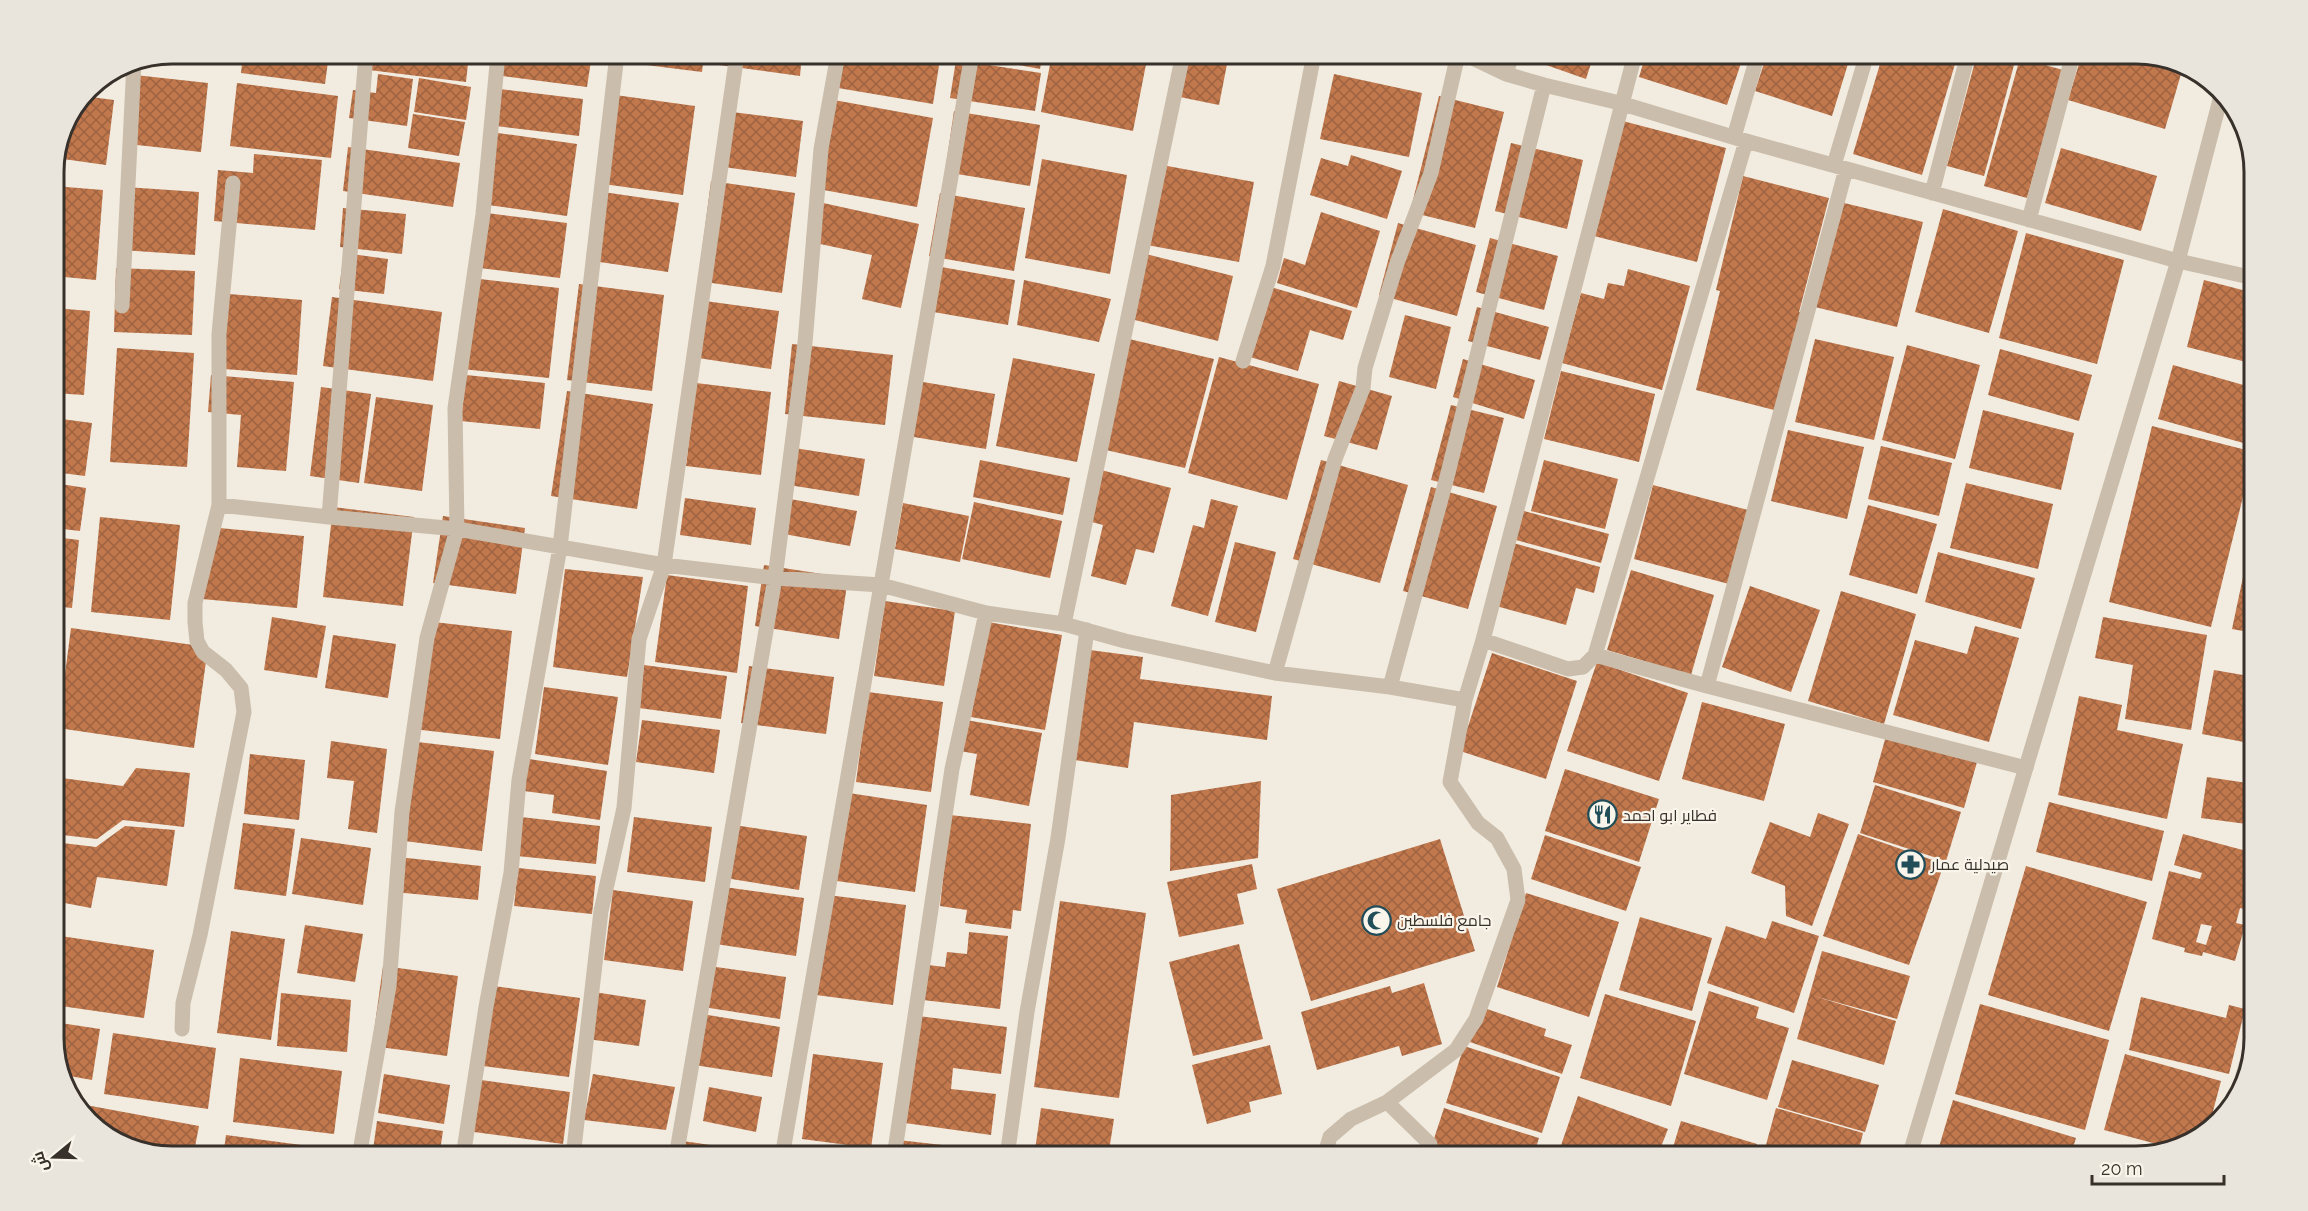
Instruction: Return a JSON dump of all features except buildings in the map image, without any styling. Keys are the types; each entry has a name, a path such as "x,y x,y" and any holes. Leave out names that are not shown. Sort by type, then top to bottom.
{"street":[{"path":"1064,624 1181,64"},
{"path":"1243,361 1273,266 1312,64"},
{"path":"1275,673 1335,459 1363,388 1365,368 1397,263 1431,173 1456,64"},
{"path":"1486,64 1506,74 1544,85 1620,103 1740,139 2178,261 2243,276"},
{"path":"1506,74 1509,64"},
{"path":"1327,1146 1330,1137 1351,1119 1387,1102 1456,1050 1476,1019 1518,900 1514,869 1497,838 1478,824 1450,782 1465,700 1484,640 1620,103 1632,64"},
{"path":"1484,640 1568,669 1583,667 1595,655 1740,139 1756,64"},
{"path":"1707,686 1865,64"},
{"path":"1932,193 1965,64"},
{"path":"2029,220 2070,64"},
{"path":"329,517 365,65"},
{"path":"361,1146 389,986 402,812 427,638 457,529 455,408 483,214 497,65"},
{"path":"465,1146 486,1007 512,873 519,780 560,547 616,65"},
{"path":"574,1146 601,911 624,808 639,639 664,566 734,65"},
{"path":"678,1146 775,578 805,343 821,149 836,65"},
{"path":"784,1146 970,65"},
{"path":"122,306 134,72"},
{"path":"1390,687 1447,477 1544,85"},
{"path":"1912,1146 2178,261 2220,105"},
{"path":"182,1029 183,1003 200,936 244,712 241,688 226,670 203,652 197,641 195,603 219,505 219,334 233,183"},
{"path":"219,505 457,529 664,566 775,578 880,585 986,613 1064,624 1125,641 1275,673 1390,687 1465,700"},
{"path":"896,1146 952,769 986,613"},
{"path":"1009,1146 1027,1012 1058,838 1087,630"},
{"path":"1595,655 2026,768"},
{"path":"1387,1102 1430,1146"}],"place":[{"name":"فطاير ابو احمد","path":"1602,815"},
{"name":"صيدلية عمار","path":"1910,864"},
{"name":"جامع فلسطين","path":"1376,920"}]}
